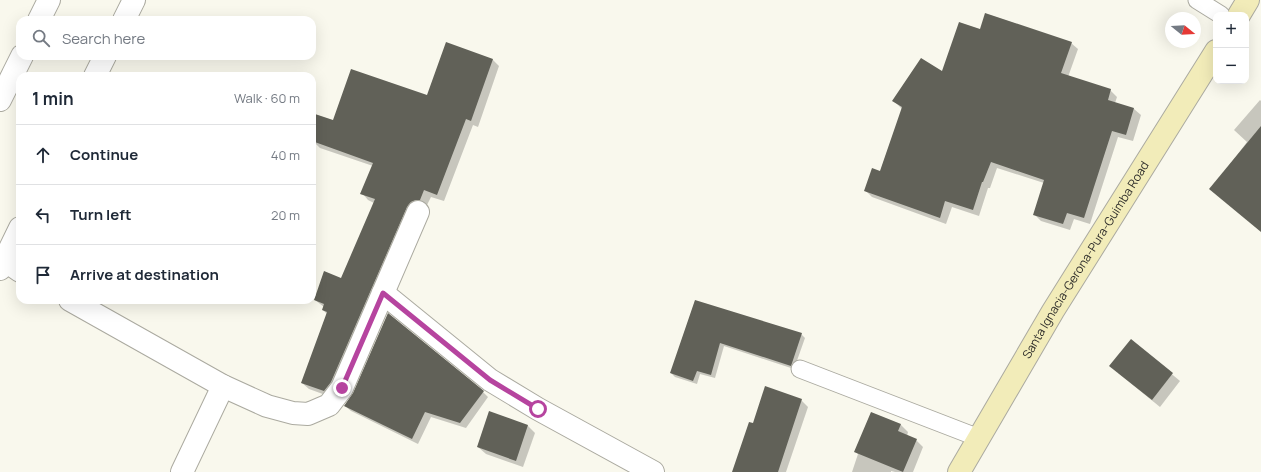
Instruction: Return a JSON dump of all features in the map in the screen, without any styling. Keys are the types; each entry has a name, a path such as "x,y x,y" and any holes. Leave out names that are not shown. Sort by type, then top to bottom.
{"main road":[{"path":"1241,12 1248,0"},
{"name":"Santa Ignacia-Gerona-Pura-Guimba Road","path":"959,472 1053,311 1213,56"}],"street":[{"path":"41,16 49,0"},
{"path":"126,16 134,0"},
{"path":"0,100 20,60"},
{"path":"97,72 103,60"},
{"path":"77,304 223,386 267,406 308,414 329,405 342,388 418,212"},
{"path":"6,264 16,238"},
{"path":"383,293 490,380 538,409 653,472"},
{"path":"182,472 223,386"}],"lane":[{"path":"1197,0 1216,12"},
{"path":"800,369 979,438"}],"building":[{"path":"985,13 1072,42 1061,73 1111,89 1108,100 1134,108 1126,135 1112,131 1084,218 1067,213 1063,224 1033,215 1044,180 991,162 982,182 973,210 945,201 940,218 864,191 872,168 880,171 902,107 892,101 921,58 942,71 959,22 980,29"},
{"path":"446,42 493,59 471,121 466,119 437,195 424,190 420,200 411,202 407,207 331,382 324,391 301,383 327,312 322,310 324,304 316,301 316,294 324,271 341,278 375,199 360,194 373,163 316,142 316,114 333,120 351,69 427,95"},
{"path":"1261,126 1261,232 1209,189"},
{"path":"695,300 802,333 791,366 720,343 711,375 697,371 693,381 670,373"},
{"path":"388,313 484,391 460,423 425,412 412,439 344,406 353,393"},
{"path":"1131,339 1173,373 1152,400 1109,366"},
{"path":"765,386 802,399 778,472 732,472 749,422 753,423"},
{"path":"489,411 528,425 516,461 477,447"},
{"path":"871,412 901,424 898,431 917,439 903,472 854,452"}],"route":[{"path":"342,388 383,293 490,380 538,409"}]}
